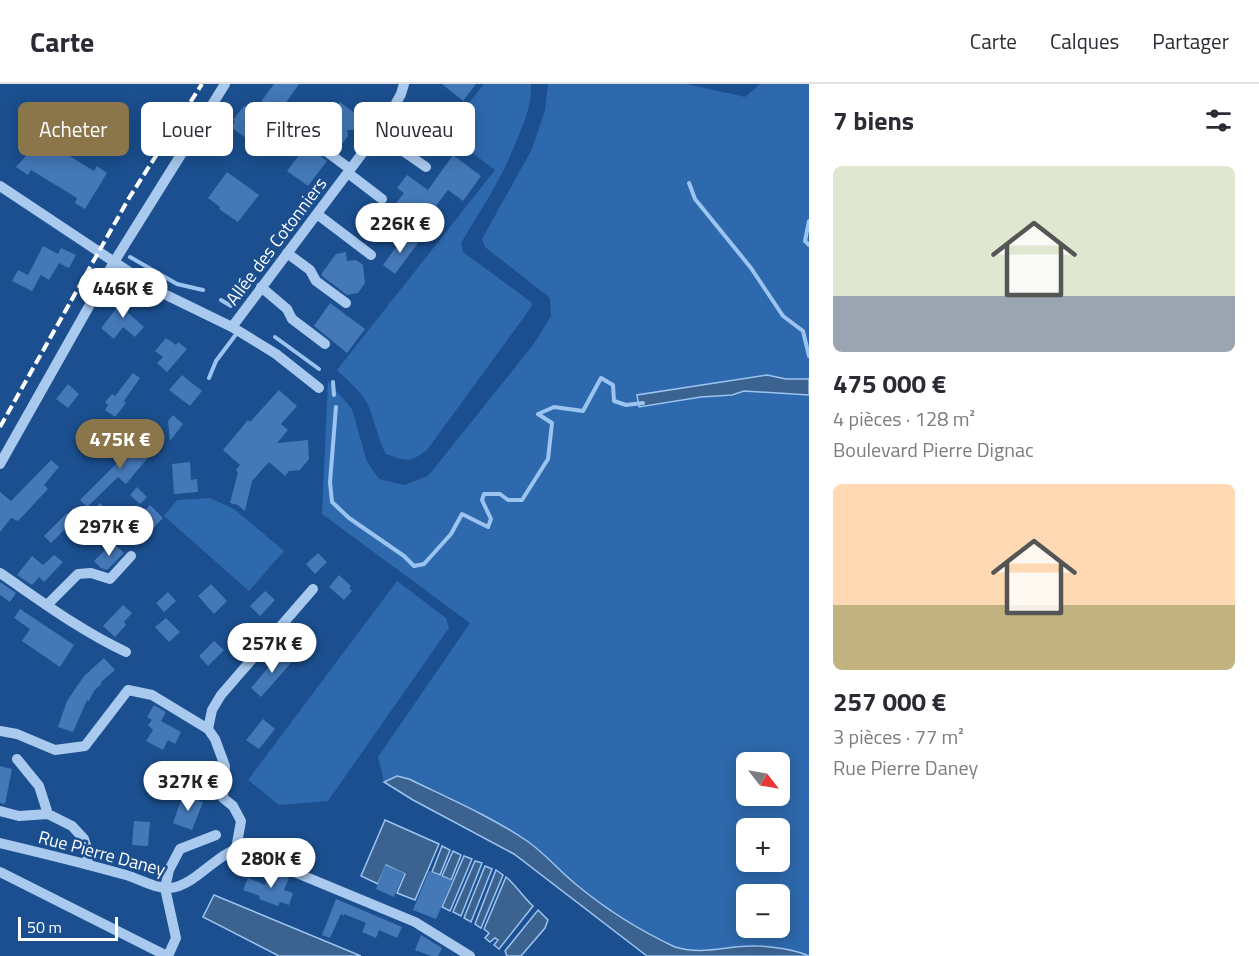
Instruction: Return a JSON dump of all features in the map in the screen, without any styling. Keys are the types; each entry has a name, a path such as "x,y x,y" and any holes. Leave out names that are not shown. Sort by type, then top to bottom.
{"street":[{"path":"0,464 114,262 225,84"},
{"name":"Allée des Cotonniers","path":"395,102 404,84"},
{"path":"331,156 382,199"},
{"name":"Allée des Cotonniers","path":"232,327 360,156"},
{"path":"410,156 426,167"},
{"path":"0,186 158,291 232,327 276,354 320,387"},
{"path":"317,214 371,255"},
{"path":"287,253 310,270 316,281 346,303"},
{"path":"261,287 287,309 292,319 325,344"},
{"path":"47,605 78,574 91,573 110,579 131,556"},
{"path":"0,573 110,645 126,652"},
{"path":"208,729 212,710 221,695 313,589"},
{"path":"0,731 17,734 55,750 85,746 128,690 152,695 208,729 215,739 225,766 224,798 233,806 241,821 236,849 246,851 415,922 471,956"},
{"path":"17,759 39,786 48,814"},
{"path":"0,811 19,816 48,814 72,826 84,839 88,865"},
{"path":"0,872 168,956 176,938 165,888 170,870 180,849 216,835"},
{"name":"Rue Pierre Daney","path":"0,843 88,865 165,888 185,884 236,849"}],"shaded area":[{"path":"484,84 531,84 525,121 491,194 461,243 463,252 531,302 532,306 427,450 408,460 386,454 368,404 337,370 495,170 475,155 475,102 470,102"},
{"path":"548,84 686,84 745,97 760,84 809,84 809,956 647,956 514,854 384,782 378,757 470,623 322,514 328,381 352,409 367,462 379,479 404,485 428,476 533,345 551,316 550,298 485,247 482,239 532,149 545,110"},
{"path":"767,375 786,379 809,379 809,395 744,391 732,395 701,397 639,407 637,395"},
{"path":"210,498 234,509 284,551 249,591 164,516 177,500"},
{"path":"397,581 446,618 449,628 328,801 279,805 248,780"},
{"path":"397,776 409,779 454,800 513,832 534,846 571,881 612,912 675,947 686,950 706,950 762,946 791,950 809,956 647,956 514,854 384,782"},
{"path":"385,820 439,844 415,900 397,893 405,874 386,865 378,884 361,876"},
{"path":"442,846 450,850 440,875 432,872"},
{"path":"453,851 461,855 451,880 442,876"},
{"path":"464,856 472,859 450,911 442,907"},
{"path":"475,861 482,863 461,916 453,912"},
{"path":"485,866 492,869 471,922 464,918"},
{"path":"496,870 503,875 481,928 475,924"},
{"path":"506,877 533,906 499,949 494,945 498,940 495,938 490,942 485,938 489,933 484,929"},
{"path":"214,895 361,956 279,956 203,917"},
{"path":"538,910 548,920 545,928 521,956 507,956 505,951"}],"building":[{"path":"274,84 299,84 286,102 261,102"},
{"path":"442,84 476,84 463,101"},
{"path":"342,104 354,113 354,128 347,130 348,136 342,144"},
{"path":"244,106 245,137 233,128 235,122 233,120"},
{"path":"26,156 70,156 94,171 97,166 107,173 85,209 75,203 77,198 31,170 28,175 16,167"},
{"path":"299,156 321,156 327,161 308,186 287,171"},
{"path":"452,156 481,176 463,201 448,190 431,212 423,206 411,222 392,208 404,193 397,188 407,175 428,190"},
{"path":"227,172 259,195 238,222 208,198"},
{"path":"406,234 418,243 395,274 383,265"},
{"path":"43,246 58,254 61,248 76,255 69,268 59,263 49,280 41,275 32,291 12,281 18,270 28,275"},
{"path":"346,252 347,261 356,260 363,265 365,283 358,293 347,295 322,276 336,254"},
{"path":"127,292 137,300 127,312 144,327 135,337 123,327 114,339 101,328"},
{"path":"330,303 365,329 347,353 314,326"},
{"path":"166,338 176,345 178,342 187,349 167,372 157,363 163,357 155,351"},
{"path":"133,373 140,378 115,417 105,410 108,405 105,402 112,394 115,396"},
{"path":"182,375 202,391 190,406 169,390"},
{"path":"68,384 79,394 68,408 56,399"},
{"path":"279,390 297,406 281,424 288,430 277,443 308,440 309,459 300,470 289,471 285,476 269,462 252,481 245,511 238,505 230,503 238,472 236,470 240,465 223,450 248,420 250,422"},
{"path":"173,415 183,424 170,441 168,421"},
{"path":"132,439 151,454 126,484 118,477 87,507 80,500 117,463 114,461"},
{"path":"51,460 59,467 44,485 48,489 18,521 11,518 0,532 0,492 11,501"},
{"path":"190,462 191,480 197,479 198,492 174,494 172,464"},
{"path":"137,487 147,497 140,504 130,495"},
{"path":"100,503 125,528 107,547 82,522"},
{"path":"150,505 163,518 145,536 142,533 138,538 128,528"},
{"path":"67,513 74,520 51,543 44,536"},
{"path":"113,542 124,553 107,570 101,568 94,561"},
{"path":"318,553 327,562 315,574 306,564"},
{"path":"54,555 63,562 44,582 39,577 32,585 17,575 32,556 43,565"},
{"path":"339,575 351,586 349,588 352,591 344,600 329,587"},
{"path":"0,582 16,593 10,602 0,595"},
{"path":"211,584 227,601 214,614 198,596"},
{"path":"265,591 275,600 260,616 250,606"},
{"path":"168,592 176,601 164,612 156,603"},
{"path":"123,605 132,613 124,622 126,625 115,637 103,626"},
{"path":"20,609 74,645 60,667 22,641 30,629 14,618"},
{"path":"166,618 180,632 169,642 155,627"},
{"path":"214,641 224,650 208,666 199,656"},
{"path":"281,652 292,660 291,663 261,697 251,688"},
{"path":"104,658 115,670 101,682 89,701 87,700 73,732 58,727 67,701 84,676"},
{"path":"154,705 166,712 161,721 181,732 175,744 168,740 163,750 146,741 153,730 148,725 152,720 147,717"},
{"path":"263,719 275,729 259,749 246,740"},
{"path":"0,766 12,769 5,804 0,803"},
{"path":"183,795 203,802 192,830 173,823"},
{"path":"134,821 150,822 148,846 132,845"},
{"path":"385,865 404,873 394,897 376,889"},
{"path":"270,871 289,878 284,890 293,893 289,905 280,902 278,906 243,890 248,878 265,885"},
{"path":"429,871 453,881 436,919 413,910"},
{"path":"336,899 402,927 397,938 379,930 376,938 362,932 366,923 344,914 344,916 341,914 330,938 322,935"},
{"path":"421,935 442,948 438,956 415,950"}],"waterway":[{"path":"689,183 695,199 751,268 783,316 803,331 809,356"},
{"path":"809,221 805,241 809,245"},
{"path":"130,257 177,284 203,290"},
{"path":"221,300 231,306"},
{"path":"209,378 216,361 237,333"},
{"path":"275,337 319,369"},
{"path":"336,407 330,482 332,502 349,518 404,556 414,566 424,564 451,534 462,514 488,527 491,519 482,500 484,494 500,494 508,500 522,500 548,459 552,423 538,414 554,407 583,411 601,378 613,385 614,401 626,405 643,403"},
{"path":"333,382 334,395"}],"railway":[{"path":"0,427 129,198 202,84"}]}
